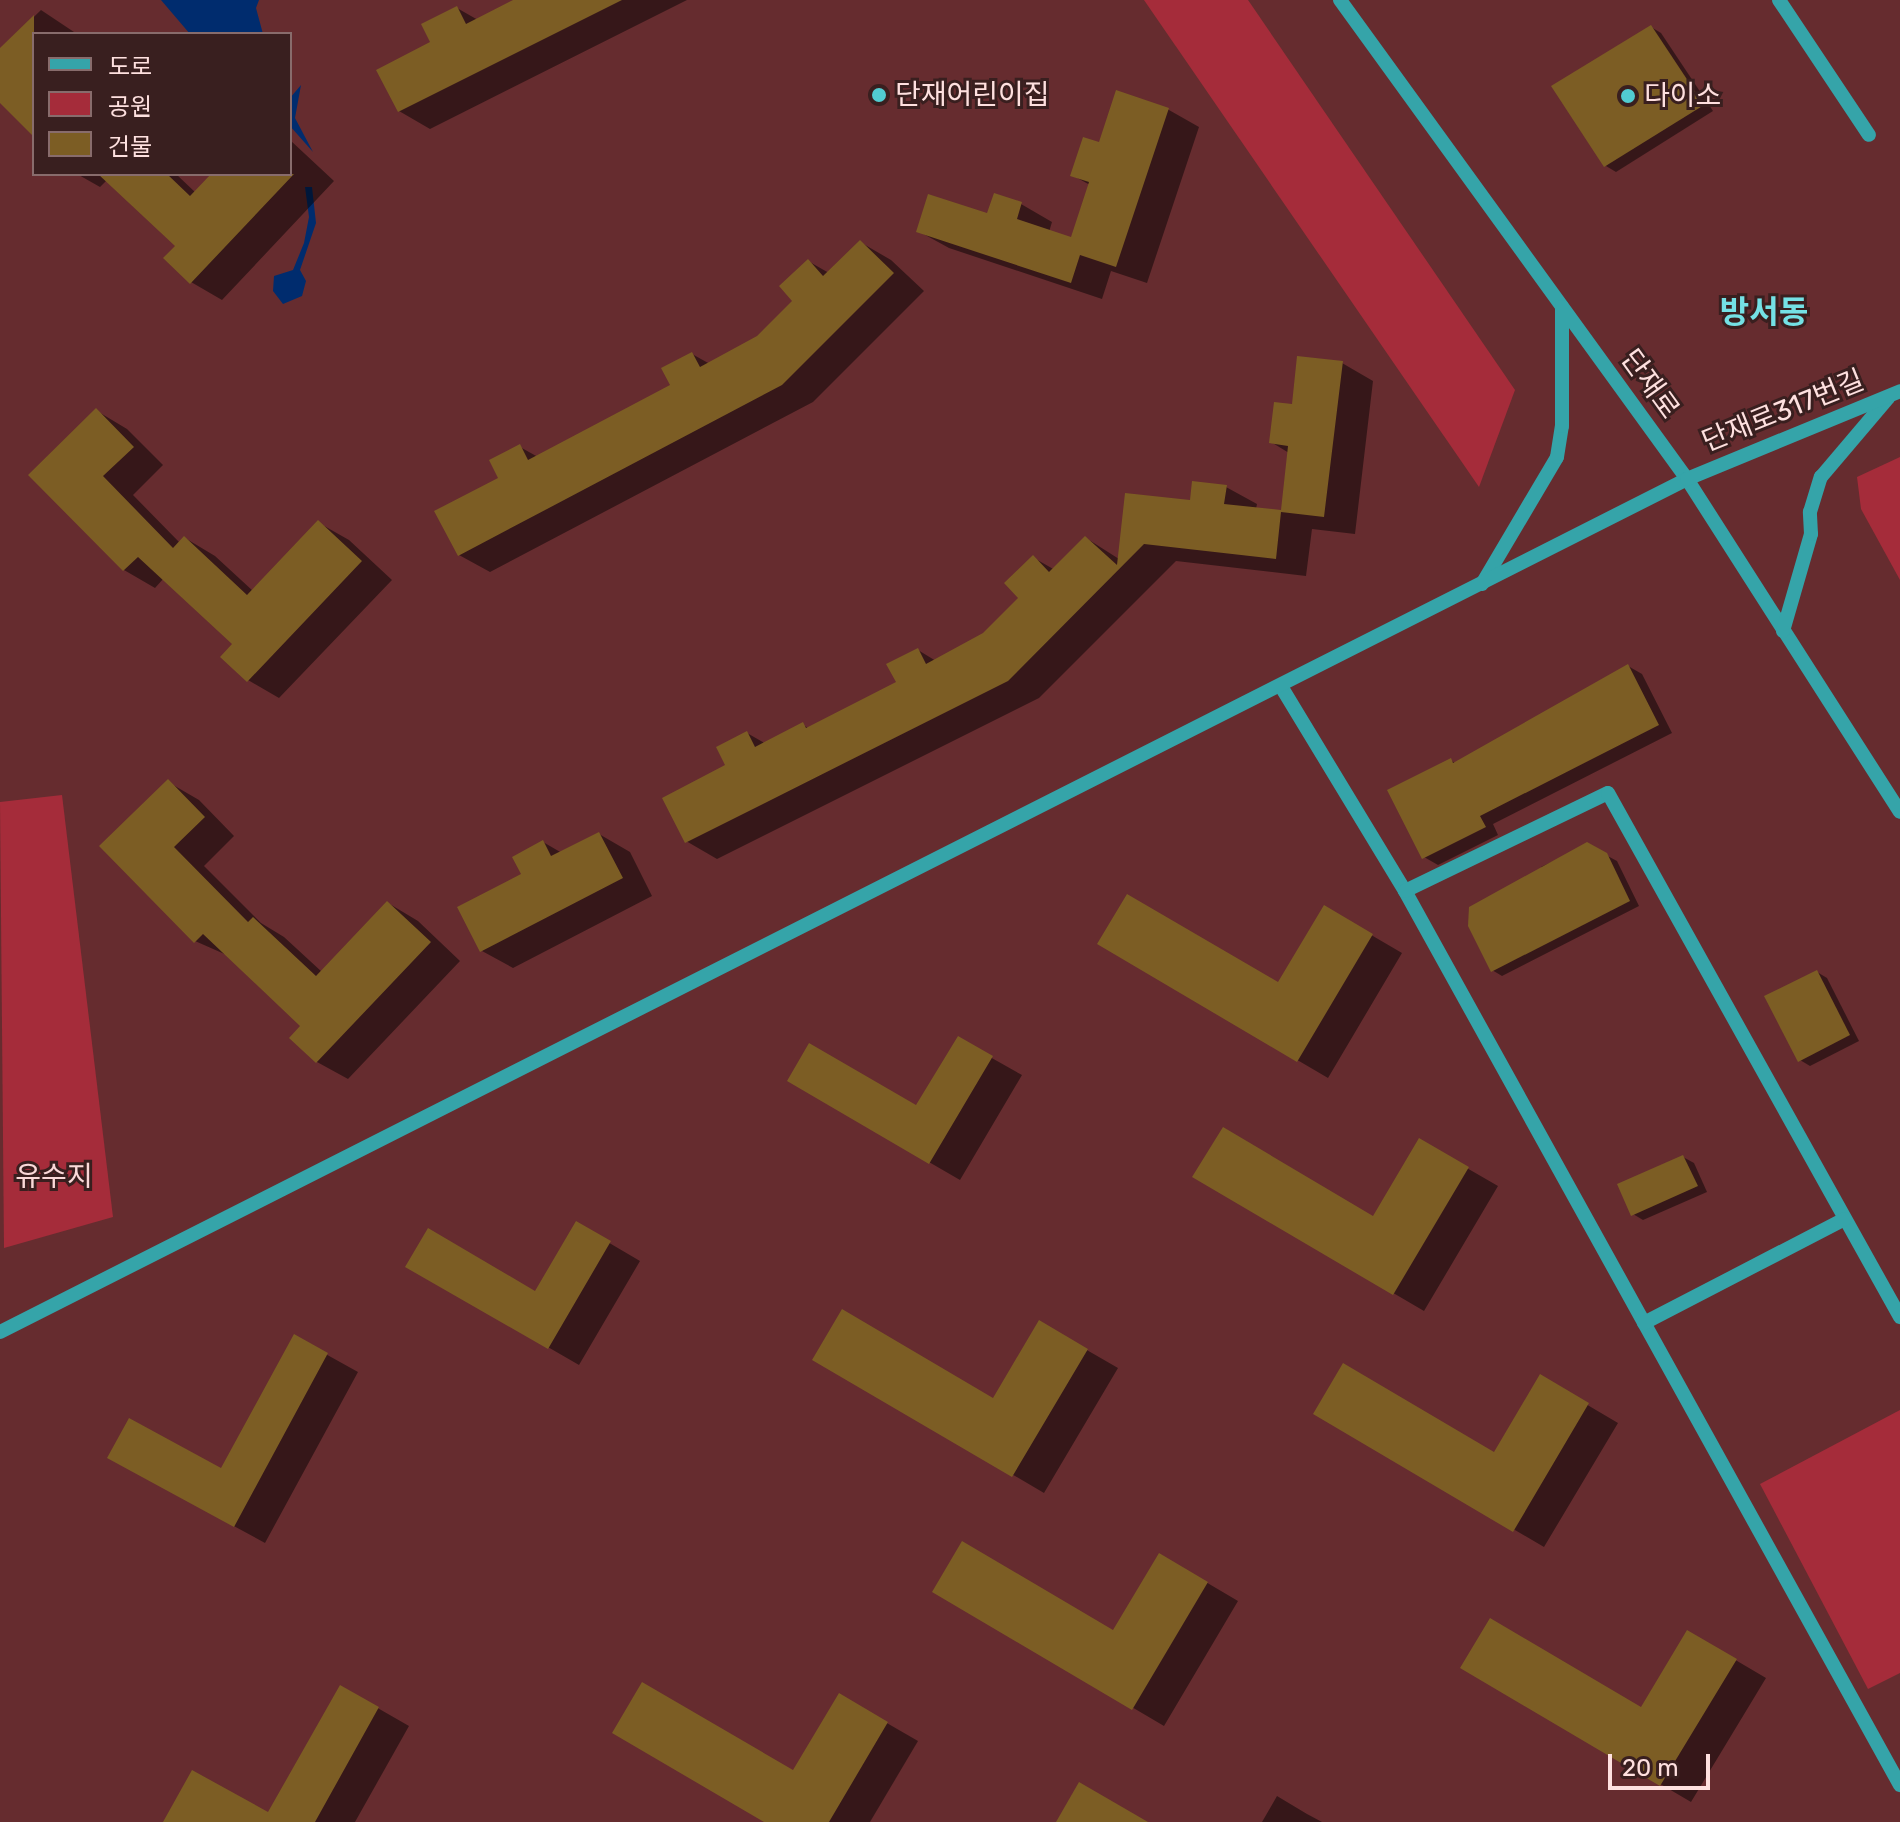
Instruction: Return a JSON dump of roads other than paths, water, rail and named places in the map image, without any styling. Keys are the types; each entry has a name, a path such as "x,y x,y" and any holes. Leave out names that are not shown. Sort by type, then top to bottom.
{"street":[{"name":"단재로","path":"1340,0 1687,479 1900,812"},
{"path":"1779,0 1869,135"},
{"path":"1481,585 1557,457 1562,426 1562,306"},
{"path":"1783,631 1811,534 1810,512 1821,477 1895,393"},
{"name":"단재로317번길","path":"0,1332 1282,688 1687,479 1895,393"},
{"path":"1282,688 1405,891 1900,1785"},
{"path":"1405,891 1608,793 1900,1317"},
{"path":"1644,1323 1845,1219"}],"water":[{"path":"161,0 259,0 256,8 262,32 188,32"},
{"path":"301,85 295,118 313,152 292,128 292,96"},
{"path":"305,187 312,187 316,223 300,270 306,281 302,296 283,304 273,291 274,276 293,270 304,243 309,217"}],"place":[{"name":"단재어린이집","path":"879,95"},
{"name":"다이소","path":"1628,96"}],"district":[{"name":"방서동","path":"1764,312"}],"park label":[{"name":"유수지","path":"54,1177"}]}
